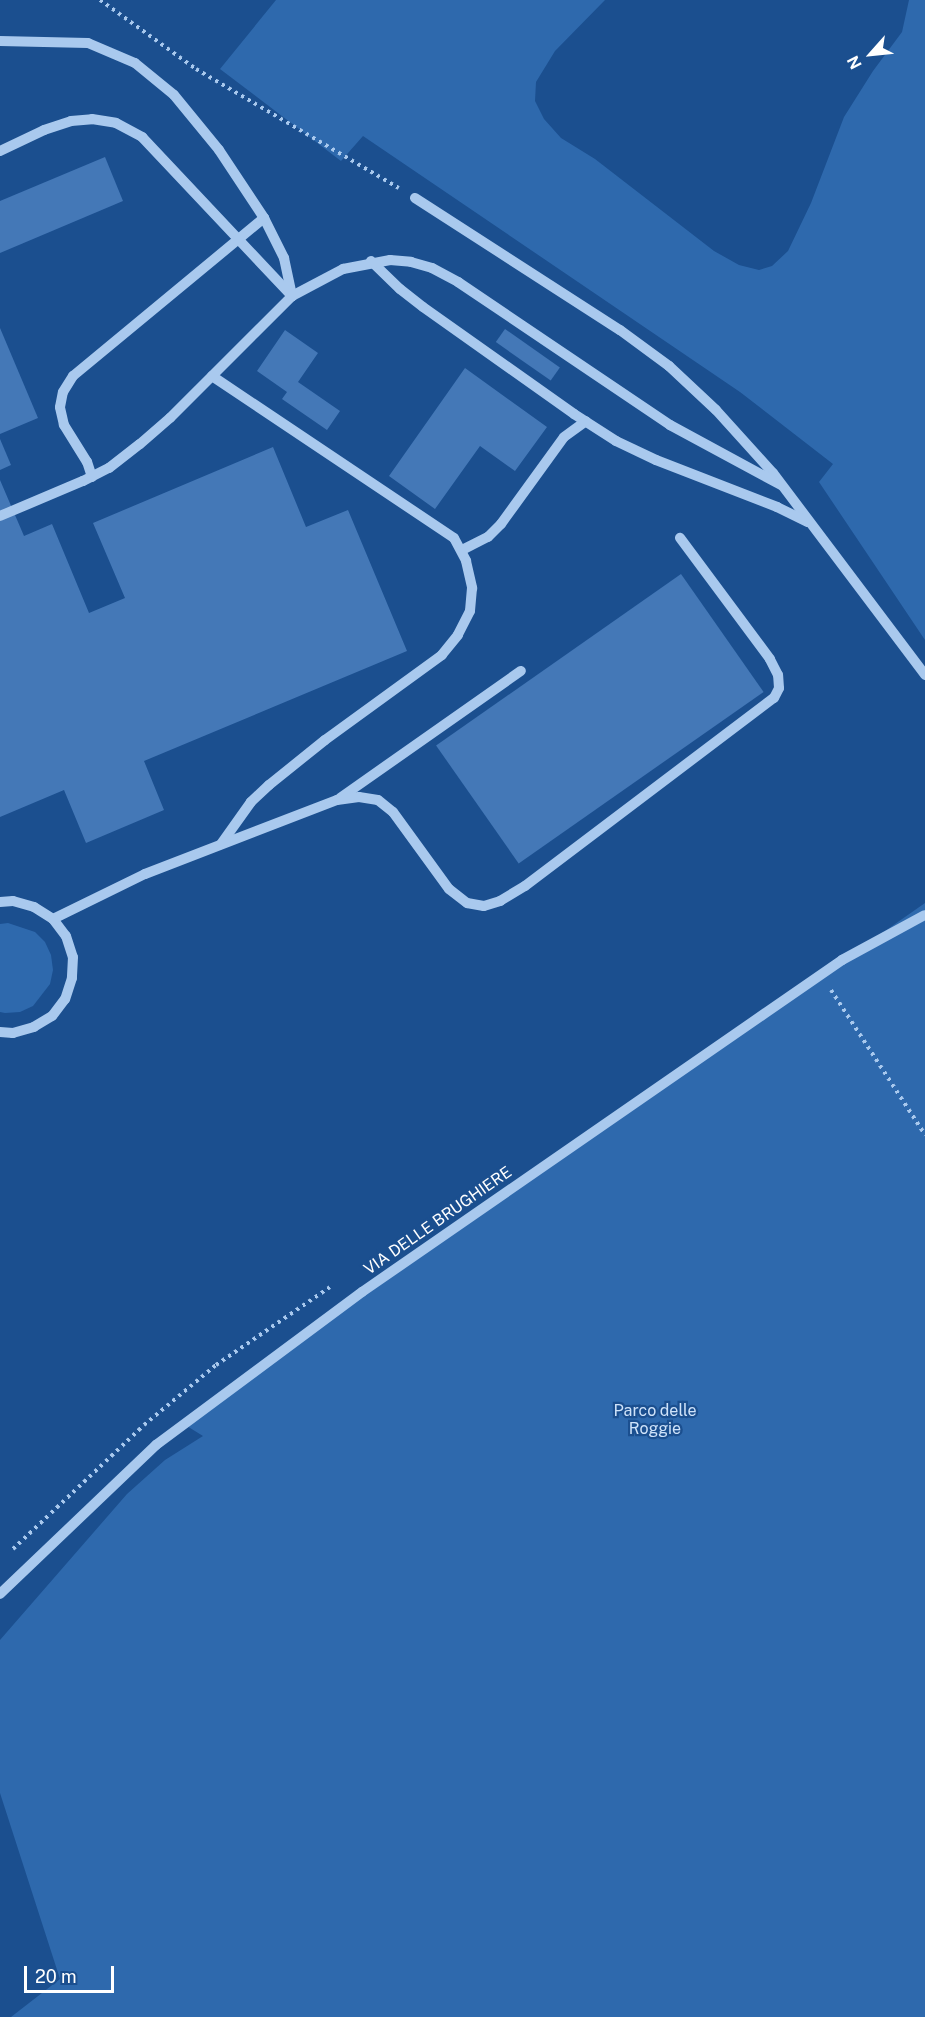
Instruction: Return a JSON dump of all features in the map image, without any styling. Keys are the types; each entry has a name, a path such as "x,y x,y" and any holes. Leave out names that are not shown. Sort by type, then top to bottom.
{"street":[{"path":"0,41 88,43 135,63 174,95 219,150 264,218 284,258 292,296"},
{"path":"0,151 44,130 71,122 92,119 116,123 142,136 237,240 292,296"},
{"path":"416,198 552,285 669,366 717,410 781,485 925,675"},
{"path":"92,477 87,462 64,425 60,407 63,392 73,376 264,218"},
{"path":"0,516 92,477 140,444 292,296 343,269 371,261 411,262 432,268 493,304 670,425 781,485"},
{"path":"371,261 423,307 586,421 656,460 777,507 810,523"},
{"path":"212,376 454,538 462,550 472,588 470,611 453,642 423,670 325,740 269,785 251,802 220,845"},
{"path":"462,550 488,537 501,524 564,437 586,421"},
{"path":"53,919 118,886 220,845 338,800 359,797 378,800 393,812 449,889 467,903 484,906 500,901 525,886 762,710 774,699 779,688 778,675 770,659 680,538"},
{"path":"338,800 521,671"},
{"path":"0,902 13,901 34,907 53,919 66,936 73,957 72,978 65,999 52,1016 34,1028 13,1033 0,1032"},
{"name":"VIA DELLE BRUGHIERE","path":"0,1594 156,1444 362,1292 821,975 925,915"}],"path":[{"path":"100,0 196,69 416,198"},
{"path":"821,975 925,1135"}],"green space":[{"path":"276,0 605,0 555,51 536,82 535,101 544,119 561,138 595,159 714,251 739,265 759,270 772,266 788,251 811,203 844,117 873,71 902,32 909,0 925,0 925,640 819,482 833,464 740,392 363,136 341,161 220,69"},
{"name":"Parco delle Roggie","path":"925,903 925,2017 11,2017 60,1979 0,1793 0,1640 127,1494 165,1460 203,1436 182,1423"},
{"path":"8,923 35,932 45,942 51,955 53,970 50,984 33,1006 20,1012 5,1013 0,1012 0,924"}],"building":[{"path":"105,157 123,201 0,253 0,201"},
{"path":"0,328 38,418 0,434"},
{"path":"505,329 560,367 551,381 496,342"},
{"path":"285,330 318,353 298,382 340,411 327,430 282,399 287,392 257,371"},
{"path":"465,368 547,427 515,471 480,446 435,509 389,476"},
{"path":"0,439 11,465 0,470"},
{"path":"273,447 306,527 348,510 407,651 144,761 164,810 86,843 64,790 0,817 0,480 24,536 52,524 89,613 125,598 93,523"},
{"path":"681,574 764,692 519,863 436,745"}]}
